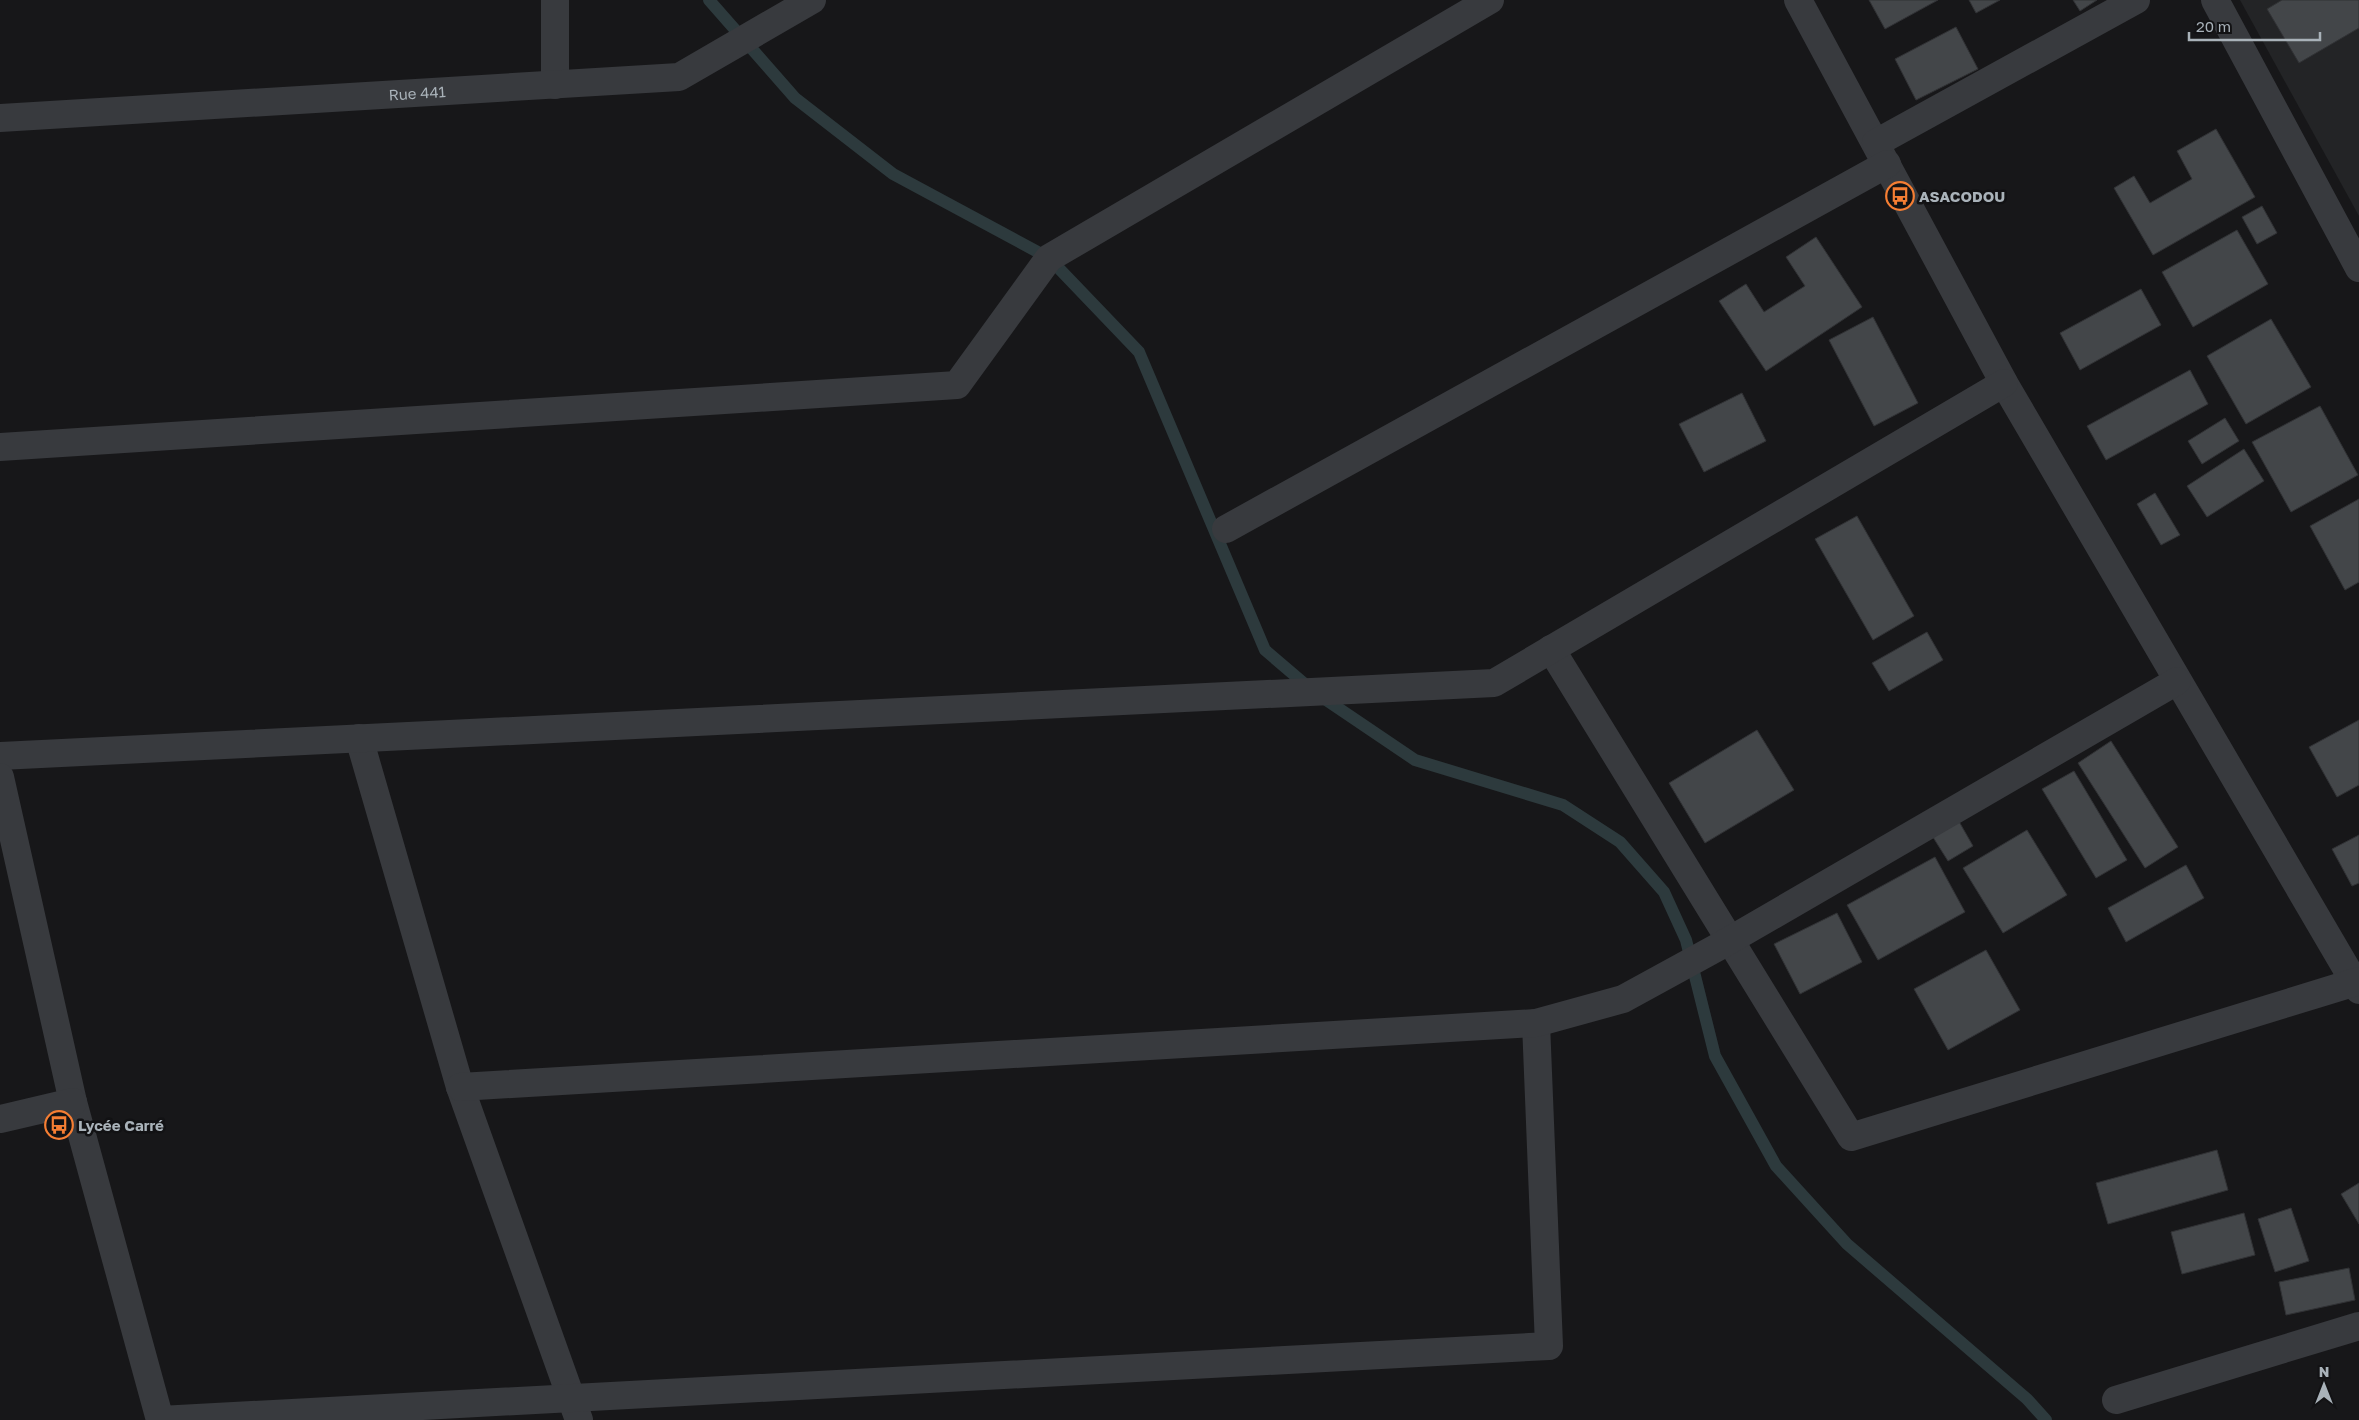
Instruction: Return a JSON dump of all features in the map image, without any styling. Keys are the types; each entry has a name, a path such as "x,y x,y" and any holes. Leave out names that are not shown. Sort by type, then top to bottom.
{"street":[{"path":"555,0 555,85"},
{"name":"Rue 441","path":"0,118 679,78 812,0"},
{"path":"0,447 957,385 1049,258 1490,0"},
{"path":"1551,649 1725,944 1851,1136 2358,984 2177,681 2004,383 1798,0"},
{"path":"1226,529 1881,153 2136,0"},
{"path":"2215,0 2359,268"},
{"path":"0,756 1494,683 2004,383"},
{"path":"460,1087 1536,1024 1623,999 1725,944 2177,681"},
{"path":"359,738 460,1087 576,1409"},
{"path":"0,778 73,1102 160,1420 576,1409 1549,1346 1536,1024"},
{"path":"0,1119 73,1102"},
{"path":"2116,1400 2359,1326"}],"shaded area":[{"path":"2240,0 2359,0 2359,216"}],"building":[{"path":"1869,0 1938,0 1885,29"},
{"path":"1969,0 2000,0 1976,13"},
{"path":"2073,0 2097,0 2080,11"},
{"path":"2282,0 2359,0 2359,28 2299,63 2267,9"},
{"path":"1956,27 1978,69 1916,100 1895,59"},
{"path":"2216,129 2255,197 2153,255 2114,188 2134,176 2150,203 2192,179 2177,151"},
{"path":"2262,206 2277,233 2257,244 2242,217"},
{"path":"2237,230 2268,284 2193,327 2162,272"},
{"path":"1816,237 1862,307 1766,371 1719,301 1746,284 1764,312 1805,286 1786,257"},
{"path":"2141,289 2161,325 2080,370 2060,333"},
{"path":"1873,317 1918,403 1874,426 1829,340"},
{"path":"2271,319 2311,387 2246,424 2207,356"},
{"path":"2190,370 2208,404 2106,460 2087,426"},
{"path":"1742,393 1766,441 1704,472 1679,424"},
{"path":"2320,406 2358,475 2291,512 2252,442"},
{"path":"2225,418 2239,441 2202,464 2188,441"},
{"path":"2244,449 2264,481 2207,517 2187,486"},
{"path":"2155,493 2180,535 2161,545 2137,504"},
{"path":"2359,499 2359,582 2345,590 2310,526"},
{"path":"1857,516 1914,616 1873,640 1815,539"},
{"path":"1927,632 1943,660 1889,691 1872,663"},
{"path":"2359,720 2359,785 2337,797 2309,747"},
{"path":"1757,730 1794,790 1705,843 1669,783"},
{"path":"2111,741 2178,847 2145,868 2078,763"},
{"path":"2074,771 2127,860 2096,878 2042,789"},
{"path":"1957,818 1973,846 1948,861 1931,834"},
{"path":"2027,830 2067,895 2003,933 1963,868"},
{"path":"2359,835 2359,883 2352,886 2332,849"},
{"path":"1935,857 1965,912 1878,960 1847,905"},
{"path":"2186,865 2204,898 2126,942 2108,908"},
{"path":"1837,913 1862,962 1800,994 1774,944"},
{"path":"1986,950 2020,1010 1948,1050 1914,989"},
{"path":"2217,1150 2228,1190 2108,1224 2096,1183"},
{"path":"2359,1183 2359,1224 2341,1194"},
{"path":"2291,1208 2309,1261 2275,1272 2258,1219"},
{"path":"2244,1213 2255,1255 2182,1274 2171,1232"},
{"path":"2349,1268 2355,1300 2286,1315 2279,1282"}],"waterway":[{"path":"709,0 795,98 893,174 1049,258 1139,352 1265,650 1313,691 1415,760 1563,805 1620,842 1664,892 1686,940 1715,1056 1776,1166 1847,1244 2027,1399 2046,1420"}],"place":[{"name":"ASACODOU","path":"1900,196"},
{"name":"Lycée Carré","path":"59,1125"}]}
